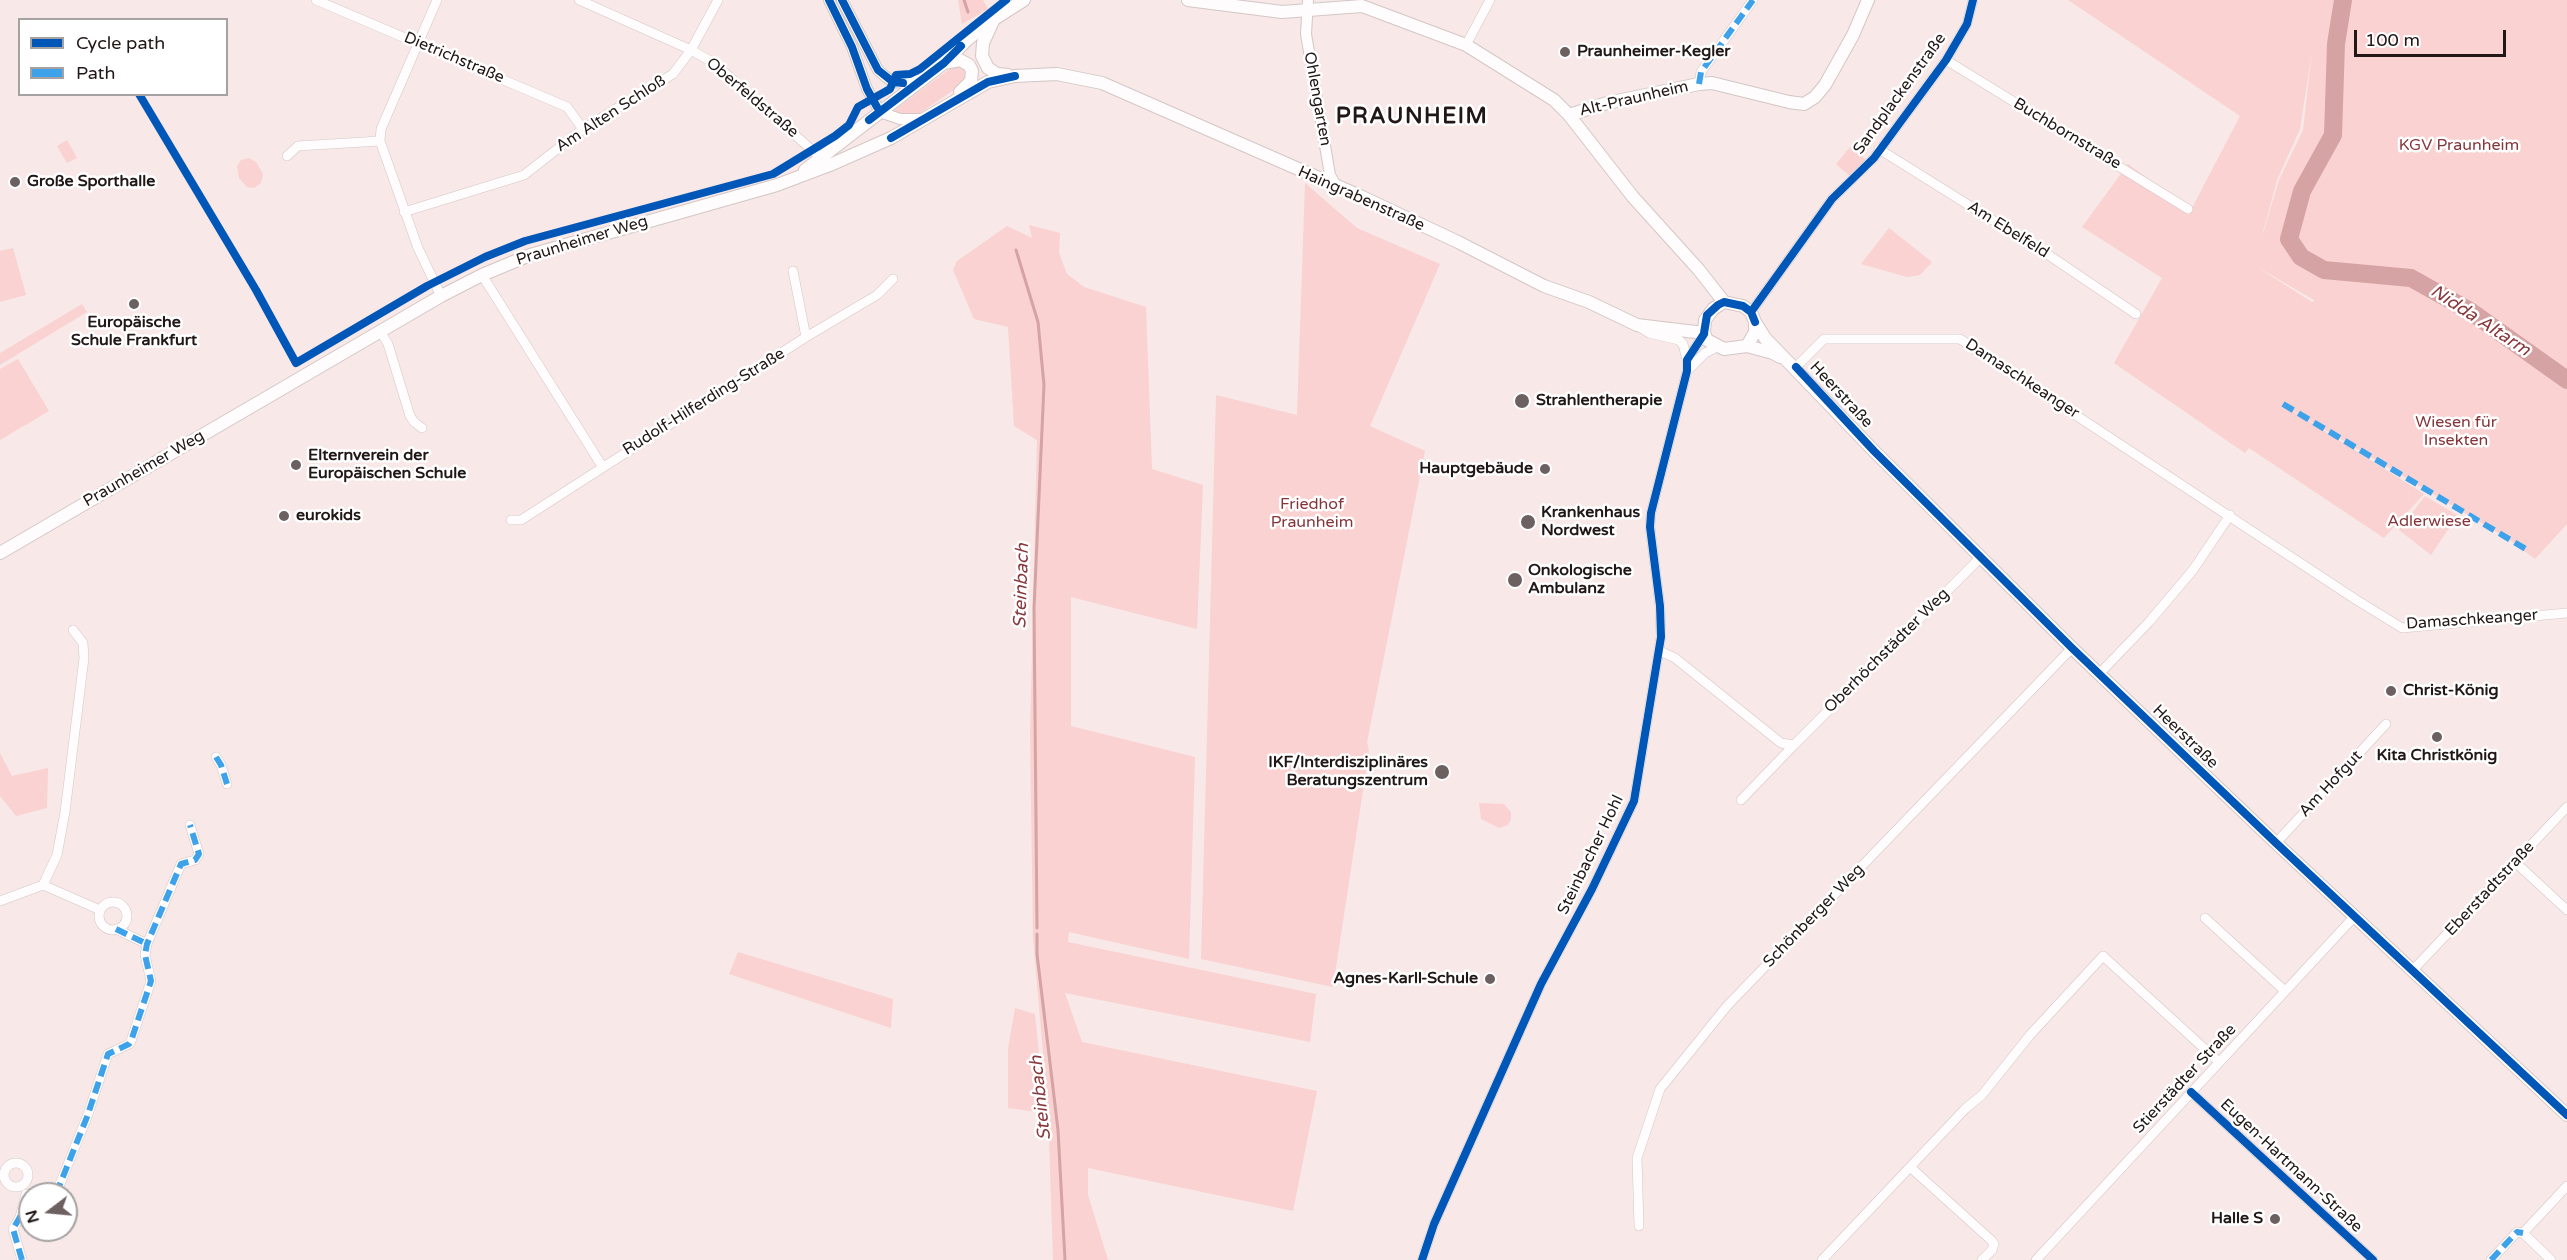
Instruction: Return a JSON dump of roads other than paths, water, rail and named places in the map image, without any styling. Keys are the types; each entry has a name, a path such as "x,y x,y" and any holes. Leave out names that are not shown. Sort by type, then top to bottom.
{"main road":[{"path":"1015,76 997,74 988,68 982,56 983,43 995,17 1023,0"},
{"name":"Alt-Praunheim","path":"1188,0 1282,12 1307,5 1362,6 1466,45 1554,99 1569,115 1607,103 1712,83 1804,104 1815,98 1825,86 1853,35 1868,0"},
{"name":"Praunheimer Weg","path":"795,178 944,63 995,17"},
{"path":"944,63 960,60 969,65 972,71 971,81 951,102"},
{"name":"Haingrabenstraße","path":"1015,76 1057,74 1102,83 1336,186 1451,239 1544,286 1590,302 1637,325 1704,334"},
{"name":"Praunheimer Weg","path":"0,553 482,274 530,255 795,178 862,151 988,82 1015,76"},
{"path":"1569,115 1626,188 1699,270 1724,302"},
{"path":"1748,346 1753,339 1753,317 1743,306 1724,302 1707,315 1704,334 1707,340 1717,347 1732,350 1748,346 1773,353 1796,367"},
{"name":"Heerstraße","path":"1753,317 1765,338 2072,648 2354,917 2567,1115"}],"street":[{"name":"Dietrichstraße","path":"316,0 567,107 583,129"},
{"path":"437,0 381,129 380,141 418,248 441,296"},
{"name":"Oberfeldstraße","path":"579,0 691,50 714,63 821,158"},
{"name":"Am Alten Schloß","path":"404,212 524,175 583,129 673,74 691,50 718,0"},
{"path":"829,0 852,47 867,89 880,112 900,119 924,119"},
{"path":"842,0 879,70 886,77 893,82 906,83 924,79"},
{"path":"1466,45 1490,0"},
{"path":"1699,84 1701,72 1753,0"},
{"name":"Sandplackenstraße","path":"1753,317 1832,199 1874,158 1946,60 1966,24 1973,0"},
{"name":"Ohlengarten","path":"1307,5 1306,34 1330,175 1336,186"},
{"name":"Buchbornstraße","path":"1946,60 2188,209"},
{"path":"287,156 298,146 380,141"},
{"name":"Am Ebelfeld","path":"1879,149 2050,256 2136,314"},
{"path":"793,271 806,337"},
{"path":"482,274 602,466"},
{"name":"Rudolf-Hilferding-Straße","path":"511,520 521,520 806,337 877,295 893,279"},
{"path":"1637,325 1649,333 1679,340 1683,344 1687,360"},
{"path":"380,331 388,344 410,416 422,428"},
{"path":"1687,360 1704,334"},
{"name":"Damaschkeanger","path":"1796,367 1824,339 1960,339 2402,628 2567,613"},
{"path":"1687,371 1705,353 1717,347"},
{"name":"Steinbacher Hohl","path":"1422,1260 1434,1224 1541,984 1592,889 1634,801 1655,663 1660,651 1660,606 1650,527 1651,513 1687,371 1687,360"},
{"path":"2100,673 2149,622 2193,570 2230,515"},
{"name":"Oberhöchstädter Weg","path":"1741,800 1981,557"},
{"path":"0,901 42,885 57,855 84,658 83,643 73,630"},
{"name":"Schönberger Weg","path":"1639,1226 1637,1158 1660,1089 1727,1006 2072,648"},
{"path":"1660,651 1675,658 1781,743 1794,745"},
{"name":"Am Hofgut","path":"2276,843 2386,724"},
{"path":"216,758 221,765 227,784"},
{"name":"Eberstadtstraße","path":"2412,971 2567,807"},
{"path":"61,1182 87,1117 108,1054 131,1041 152,981 145,955 147,944 181,864 195,860 199,854 190,825"},
{"path":"2515,862 2567,910"},
{"path":"42,885 100,910"},
{"path":"116,929 126,922 125,909 121,904 107,903 100,910 100,921 103,925 147,944"},
{"name":"Stierstädter Straße","path":"2036,1260 2354,917"},
{"path":"2205,918 2285,991"},
{"name":"Stierstädter Straße","path":"1822,1260 1982,1095 2030,1035 2103,956 2219,1062"},
{"name":"Eugen-Hartmann-Straße","path":"2191,1092 2373,1260"},
{"path":"18,1187 10,1186 4,1180 2,1169 7,1165 15,1162 25,1166 28,1174 26,1182"},
{"path":"1910,1167 1991,1240 1994,1244 1992,1250 1982,1260"},
{"path":"2523,1233 2567,1186"},
{"path":"18,1220 13,1229 22,1260"},
{"path":"2491,1260 2517,1232 2523,1233 2551,1260"}],"waterway":[{"name":"Steinbach","path":"964,0 968,12"},
{"name":"Nidda Altarm","path":"2343,0 2336,44 2333,135 2302,191 2289,239 2301,257 2324,270 2411,278 2470,311 2567,380"},
{"name":"Steinbach","path":"1016,250 1038,322 1044,385 1034,608 1037,928"},
{"name":"Steinbach","path":"1037,934 1037,954 1058,1130 1065,1260"}],"place":[{"name":"Praunheimer-Kegler","path":"1565,52"},
{"name":"Große Sporthalle","path":"15,182"},
{"name":"Europäische Schule Frankfurt","path":"134,304"},
{"name":"Strahlentherapie","path":"1522,401"},
{"name":"Elternverein der Europäischen Schule","path":"296,465"},
{"name":"Hauptgebäude","path":"1545,469"},
{"name":"eurokids","path":"284,516"},
{"name":"Krankenhaus Nordwest","path":"1528,522"},
{"name":"Onkologische Ambulanz","path":"1515,580"},
{"name":"Christ-König","path":"2391,691"},
{"name":"Kita Christkönig","path":"2437,737"},
{"name":"IKF/Interdisziplinäres Beratungszentrum","path":"1442,772"},
{"name":"Agnes-Karll-Schule","path":"1490,979"},
{"name":"Halle S","path":"2275,1219"}],"district":[{"name":"PRAUNHEIM","path":"1412,117"}],"park label":[{"name":"KGV Praunheim","path":"2459,146"},
{"name":"Wiesen für Insekten","path":"2456,432"},
{"name":"Friedhof Praunheim","path":"1312,514"},
{"name":"Adlerwiese","path":"2429,522"}]}
